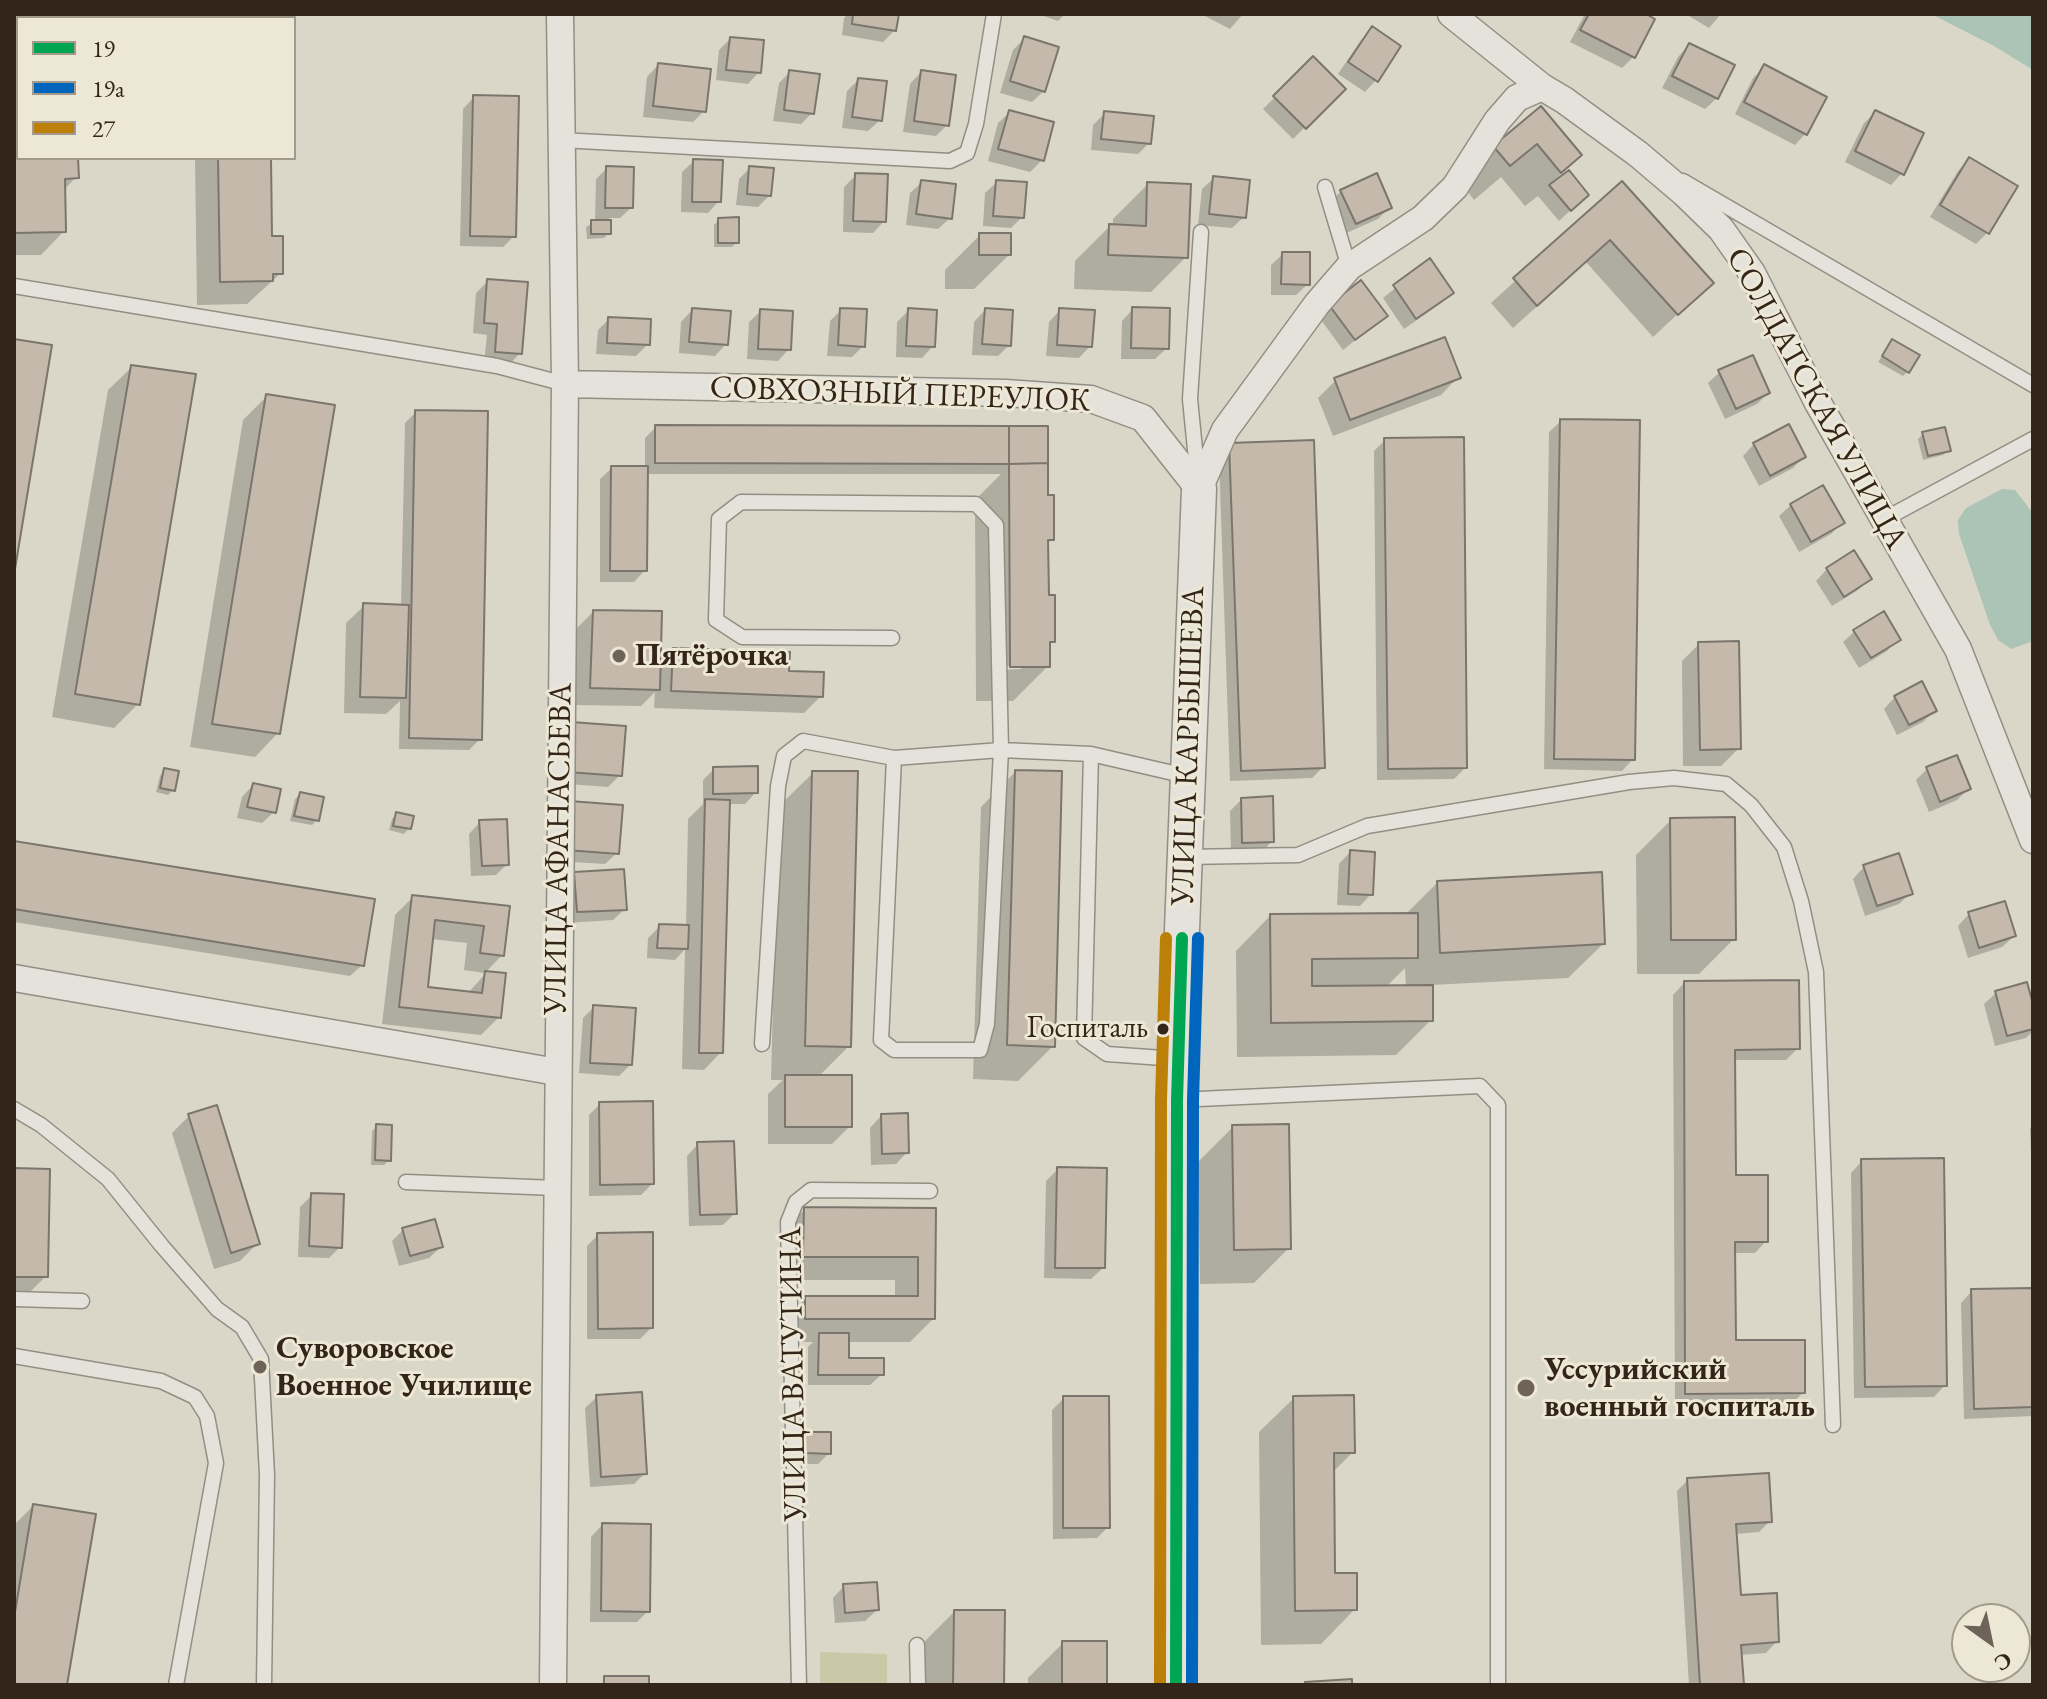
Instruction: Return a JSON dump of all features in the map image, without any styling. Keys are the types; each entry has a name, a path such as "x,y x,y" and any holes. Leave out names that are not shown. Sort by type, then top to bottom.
{"street":[{"name":"УЛИЦА АФАНАСЬЕВА","path":"553,1685 565,384 560,14"},
{"name":"СОЛДАТСКАЯ УЛИЦА","path":"1451,14 1542,87 1638,154 1721,229 1752,273 1818,403 1958,649 2033,840"},
{"name":"УЛИЦА КАРБЫШЕВА","path":"1176,1685 1177,1059 1199,489 1225,430 1317,304 1349,267 1423,218 1455,187 1497,121 1517,98 1542,87"},
{"name":"СОВХОЗНЫЙ ПЕРЕУЛОК","path":"565,384 1006,393 1091,399 1143,418 1199,489"},
{"path":"14,978 557,1072"}],"lane":[{"path":"561,140 950,161 967,153 976,124 994,14"},
{"path":"1638,154 2033,385"},
{"path":"1325,187 1349,267"},
{"path":"1199,489 1190,399 1201,232"},
{"path":"14,286 497,366 565,384"},
{"path":"1883,520 2033,439"},
{"path":"892,638 742,637 716,620 719,519 741,502 976,504 996,525 1001,750 987,1024 980,1050 894,1050 881,1040 894,758"},
{"path":"762,1044 778,786 784,756 803,741 894,758 1001,750 1091,754 1187,776"},
{"path":"1091,754 1084,1038 1107,1054 1177,1059"},
{"path":"1186,857 1298,855 1367,826 1629,782 1674,778 1726,784 1751,805 1784,847 1801,901 1816,972 1833,1425"},
{"path":"1177,1100 1480,1086 1498,1105 1498,1685"},
{"path":"14,1109 41,1125 108,1179 217,1309 242,1327 261,1359 267,1475 264,1685"},
{"path":"406,1182 556,1188"},
{"name":"УЛИЦА ВАТУТИНА","path":"799,1685 788,1222 796,1202 811,1190 930,1191"},
{"path":"14,1299 82,1301"},
{"path":"14,1356 161,1381 195,1397 207,1416 216,1463 176,1685"},
{"path":"917,1645 918,1685"}],"shaded area":[{"path":"1931,14 2033,14 2033,70 1994,46"},
{"path":"2002,489 2015,490 2033,513 2033,641 2011,649 1998,640 1990,625 1959,534 1958,520 1966,508"},
{"path":"820,1652 887,1654 887,1685 820,1685"}],"building":[{"path":"14,14 63,14 16,16 16,160 78,160 79,178 65,179 66,232 14,233"},
{"path":"215,14 268,14 268,16"},
{"path":"853,14 899,14 896,31 852,24"},
{"path":"1589,14 1646,14 1655,19 1635,58 1580,30"},
{"path":"1372,26 1401,46 1378,82 1348,62"},
{"path":"1024,36 1059,47 1045,92 1010,81"},
{"path":"730,37 764,40 761,73 726,70"},
{"path":"1689,43 1735,65 1718,99 1672,76"},
{"path":"1313,56 1346,89 1306,129 1273,96"},
{"path":"658,63 711,69 706,112 653,106"},
{"path":"1764,64 1827,97 1807,135 1744,102"},
{"path":"789,70 820,74 814,114 784,110"},
{"path":"921,70 956,75 949,126 914,121"},
{"path":"858,78 887,81 882,121 852,117"},
{"path":"473,95 519,96 516,237 470,236"},
{"path":"1541,106 1582,155 1561,173 1537,144 1510,166 1493,146"},
{"path":"1009,110 1054,122 1044,161 998,149"},
{"path":"1875,110 1924,133 1904,175 1855,151"},
{"path":"1104,111 1154,116 1151,144 1101,139"},
{"path":"1969,157 2018,186 1989,234 1940,205"},
{"path":"693,159 723,160 721,202 692,202"},
{"path":"218,160 271,160 272,236 283,236 283,274 273,274 273,281 220,282"},
{"path":"606,166 634,167 633,208 605,208"},
{"path":"749,166 774,168 771,196 747,194"},
{"path":"1569,170 1589,195 1571,211 1549,185"},
{"path":"855,173 888,174 886,222 853,221"},
{"path":"1377,173 1392,208 1356,224 1340,190"},
{"path":"1213,176 1250,180 1246,218 1209,214"},
{"path":"921,180 956,184 952,219 916,214"},
{"path":"996,180 1027,182 1024,218 993,216"},
{"path":"1622,181 1714,283 1678,315 1610,240 1537,306 1513,278"},
{"path":"1147,182 1191,184 1188,258 1108,255 1109,224 1146,226"},
{"path":"739,217 739,243 718,243 718,218"},
{"path":"591,220 611,220 611,234 591,234"},
{"path":"979,233 1011,233 1011,255 979,255"},
{"path":"1282,252 1310,252 1310,285 1281,284"},
{"path":"1430,258 1454,293 1416,319 1393,285"},
{"path":"487,279 528,282 522,354 495,352 497,324 484,323"},
{"path":"1361,280 1388,316 1355,340 1329,305"},
{"path":"1132,307 1170,308 1169,349 1131,348"},
{"path":"692,308 731,311 728,345 689,342"},
{"path":"840,308 867,309 865,347 838,345"},
{"path":"908,308 937,310 935,347 906,346"},
{"path":"985,308 1013,310 1011,346 982,344"},
{"path":"1059,308 1095,310 1092,347 1057,345"},
{"path":"760,309 793,311 791,350 758,349"},
{"path":"608,317 651,319 650,345 607,343"},
{"path":"1445,337 1461,378 1350,420 1334,378"},
{"path":"14,339 52,345 14,575"},
{"path":"1892,339 1920,355 1909,373 1882,356"},
{"path":"1753,355 1770,393 1736,409 1718,370"},
{"path":"131,365 196,374 140,705 75,694"},
{"path":"266,394 335,405 280,734 212,724"},
{"path":"415,410 488,411 482,740 409,738"},
{"path":"1560,419 1640,420 1635,760 1554,759"},
{"path":"1789,424 1806,457 1770,476 1753,443"},
{"path":"655,425 1009,426 1009,464 655,463"},
{"path":"1009,426 1048,426 1048,463 1009,464"},
{"path":"1945,427 1951,451 1928,456 1922,432"},
{"path":"1464,437 1467,768 1388,769 1384,438"},
{"path":"1314,440 1325,768 1241,771 1229,443"},
{"path":"1048,463 1048,495 1054,495 1054,540 1048,540 1049,595 1055,595 1055,642 1050,642 1050,667 1010,667 1009,464"},
{"path":"611,466 648,466 647,571 610,571"},
{"path":"1823,485 1845,523 1811,542 1790,504"},
{"path":"1854,550 1872,579 1844,597 1826,568"},
{"path":"363,603 409,605 406,698 360,697"},
{"path":"593,610 662,611 660,690 590,688"},
{"path":"1884,611 1901,640 1871,658 1853,630"},
{"path":"1739,641 1741,749 1700,750 1698,642"},
{"path":"673,648 790,652 789,671 824,672 823,697 671,691"},
{"path":"1922,681 1937,711 1909,725 1894,696"},
{"path":"571,722 626,726 622,776 567,772"},
{"path":"1957,755 1971,789 1940,802 1926,767"},
{"path":"758,766 758,793 713,794 713,767"},
{"path":"164,768 179,771 175,791 160,788"},
{"path":"1015,770 1062,771 1055,1047 1007,1045"},
{"path":"812,771 858,771 851,1047 805,1046"},
{"path":"253,783 281,789 276,813 247,807"},
{"path":"300,792 324,797 319,821 294,816"},
{"path":"1273,796 1274,842 1242,843 1241,798"},
{"path":"705,799 730,800 723,1053 699,1053"},
{"path":"569,801 623,805 619,854 566,850"},
{"path":"396,812 414,816 411,829 393,826"},
{"path":"1735,817 1736,940 1671,940 1670,818"},
{"path":"507,819 509,865 482,866 479,820"},
{"path":"14,841 375,899 364,966 14,909"},
{"path":"1350,850 1375,852 1373,895 1348,894"},
{"path":"1899,853 1913,894 1877,906 1863,865"},
{"path":"624,869 627,910 577,912 574,872"},
{"path":"1602,872 1605,944 1440,953 1437,881"},
{"path":"412,895 510,906 504,956 480,953 484,926 435,920 428,987 482,993 485,971 506,973 501,1018 399,1007"},
{"path":"2005,901 2016,936 1979,948 1968,912"},
{"path":"1418,913 1418,958 1312,959 1312,986 1433,985 1433,1021 1271,1023 1270,914"},
{"path":"659,924 689,925 688,949 657,948"},
{"path":"1799,980 1800,1049 1735,1050 1736,1175 1768,1175 1768,1242 1735,1242 1736,1340 1805,1340 1805,1393 1685,1394 1684,981"},
{"path":"2027,982 2033,1004 2033,1029 2007,1036 1995,991"},
{"path":"593,1005 636,1008 632,1065 590,1063"},
{"path":"785,1075 852,1075 852,1127 785,1127"},
{"path":"653,1101 654,1184 600,1185 599,1102"},
{"path":"217,1105 260,1244 231,1253 188,1114"},
{"path":"908,1113 909,1153 882,1154 881,1114"},
{"path":"376,1124 392,1125 391,1161 375,1160"},
{"path":"1289,1124 1291,1249 1234,1250 1232,1125"},
{"path":"734,1141 737,1214 700,1215 697,1142"},
{"path":"1944,1158 1947,1386 1865,1387 1861,1159"},
{"path":"1057,1167 1107,1168 1105,1268 1055,1268"},
{"path":"14,1168 50,1169 48,1277 14,1277"},
{"path":"311,1193 344,1194 342,1248 309,1246"},
{"path":"804,1207 936,1208 935,1319 805,1319 805,1296 918,1296 918,1257 803,1257"},
{"path":"435,1219 443,1247 410,1256 402,1228"},
{"path":"653,1232 653,1328 598,1329 597,1233"},
{"path":"2033,1288 2033,1407 1974,1409 1971,1289"},
{"path":"819,1333 849,1333 849,1358 884,1358 884,1375 818,1375"},
{"path":"642,1392 647,1474 601,1477 596,1395"},
{"path":"1354,1395 1355,1453 1334,1453 1335,1573 1357,1573 1357,1610 1295,1611 1293,1396"},
{"path":"1063,1396 1109,1396 1110,1528 1063,1528"},
{"path":"806,1432 831,1432 831,1454 806,1453"},
{"path":"1769,1473 1772,1522 1736,1524 1741,1595 1777,1593 1779,1642 1741,1645 1744,1685 1700,1685 1687,1478"},
{"path":"33,1504 96,1514 67,1685 14,1685 14,1618"},
{"path":"602,1523 651,1524 650,1612 601,1611"},
{"path":"877,1582 879,1610 845,1613 843,1584"},
{"path":"954,1610 1005,1610 1004,1685 953,1685"},
{"path":"1062,1641 1107,1641 1107,1685 1062,1685"},
{"path":"604,1676 649,1676 649,1685 604,1685"},
{"path":"1352,1679 1352,1685 1305,1685 1305,1682"}],"transit line":[{"name":"27","path":"1160,1685 1161,1100 1166,938"},
{"name":"19","path":"1176,1685 1177,1100 1182,938"},
{"name":"19а","path":"1192,1685 1193,1100 1198,938"}],"place":[{"name":"Пятёрочка","path":"619,656"},
{"name":"Госпиталь","path":"1163,1029"},
{"name":"Суворовское Военное Училище","path":"260,1367"},
{"name":"Уссурийский военный госпиталь","path":"1526,1388"}]}
